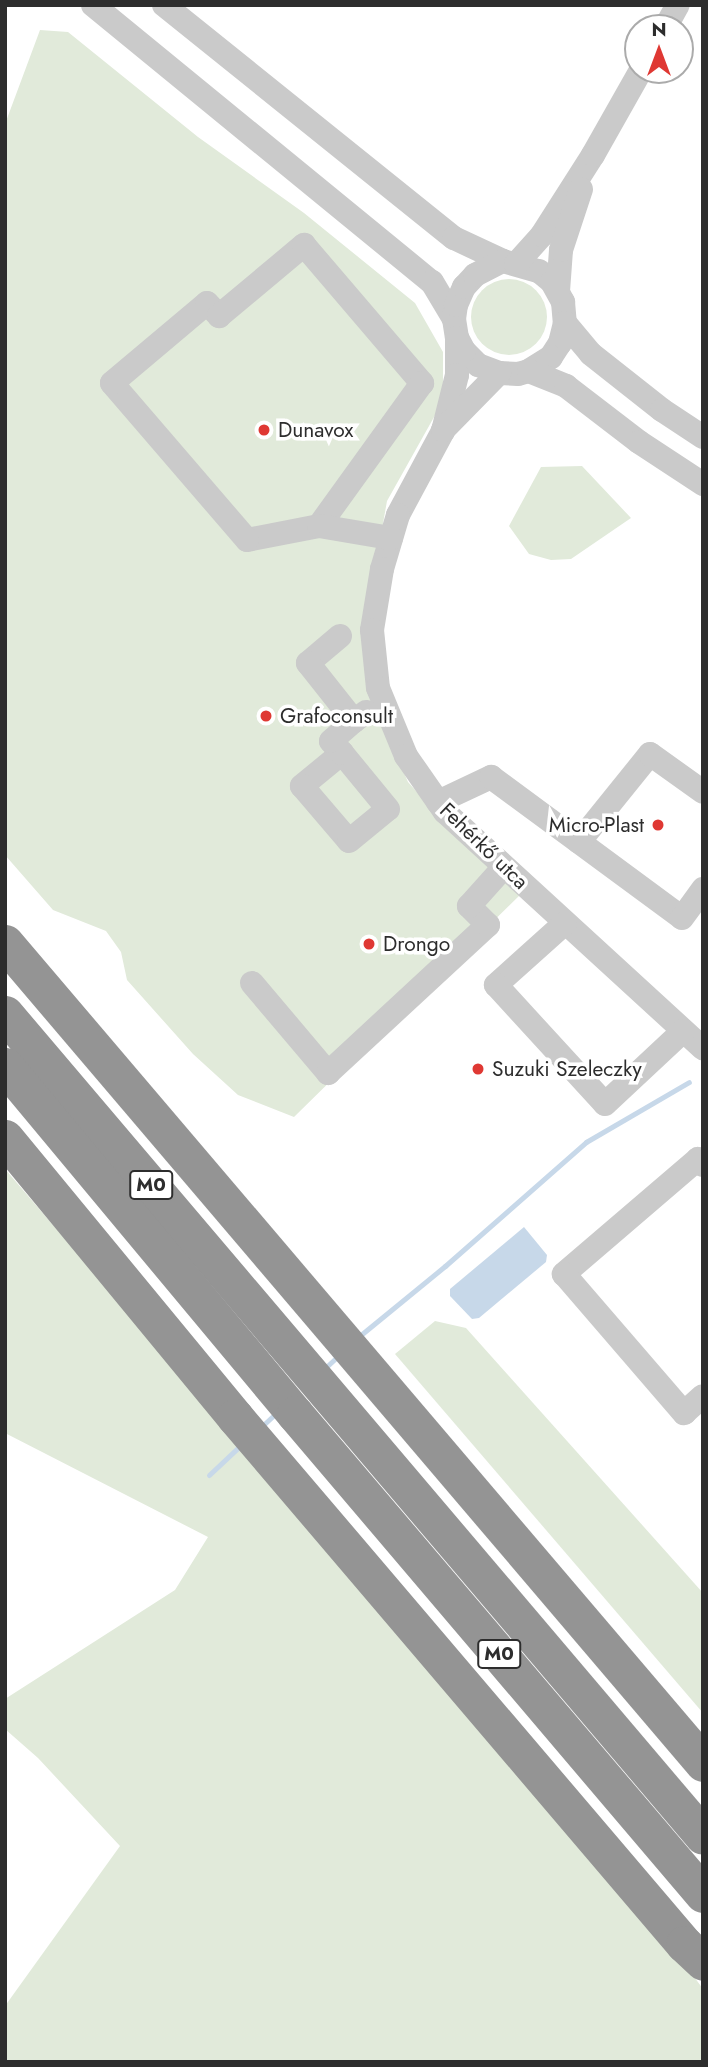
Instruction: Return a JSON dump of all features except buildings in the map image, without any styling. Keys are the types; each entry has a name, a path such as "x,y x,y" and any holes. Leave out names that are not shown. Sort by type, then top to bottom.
{"highway":[{"path":"5,943 703,1763"},
{"name":"M0","path":"5,1014 703,1836"},
{"name":"M0","path":"5,1066 295,1415 703,1894"},
{"path":"5,1138 235,1417 696,1960"},
{"path":"5,1152 36,1178"}],"street":[{"path":"93,5 432,282 456,328 464,351 478,365 499,373 529,371 566,386 639,442 703,484"},
{"path":"164,5 454,238 510,262 539,271 558,291"},
{"path":"443,431 457,375 456,305 464,287 475,275 510,262 541,235 593,155 633,84"},
{"path":"529,371 551,356 560,344 565,323 558,291 561,250 593,155"},
{"path":"319,526 422,383 304,244 219,316 207,303 112,383 247,540 319,526 391,538"},
{"path":"565,323 591,354 662,410 703,437"},
{"path":"443,431 499,373"},
{"name":"Fehérkő utca","path":"443,431 398,516 382,569 372,629 378,688 405,756 438,802 565,923 703,1048"},
{"path":"340,636 308,663 354,721"},
{"path":"342,753 331,741 383,698"},
{"path":"579,842 650,754 703,792"},
{"path":"438,802 491,777 682,918 703,889"},
{"path":"252,983 328,1073 488,925 469,906 504,866"},
{"path":"565,923 496,985 605,1104 683,1031"},
{"path":"703,1165 698,1159 564,1274 684,1413 703,1396"}],"green space":[{"path":"40,30 68,32 198,137 304,213 415,303 443,352 443,401 387,501 365,624 380,719 408,782 455,835 521,894 294,1117 238,1095 193,1054 127,980 121,952 106,931 53,910 5,855 5,124"},
{"path":"517,279 530,285 541,296 547,309 545,332 530,349 517,355 501,355 488,349 473,332 471,309 477,296 494,281"},
{"path":"582,466 631,518 571,559 551,560 529,554 509,526 541,467"},
{"path":"5,1169 676,1952 703,1989 703,2062 5,2062 5,2006 120,1846 38,1758 5,1729 5,1699 175,1590 208,1537 5,1433"},
{"path":"435,1321 466,1328 703,1593 703,1713 395,1354"}],"water":[{"path":"524,1227 547,1255 546,1262 479,1318 472,1319 450,1296 450,1289"}],"waterway":[{"path":"357,1338 445,1266 586,1142 689,1082"},
{"path":"324,1369 340,1354"},
{"path":"260,1428 276,1413"},
{"path":"209,1475 242,1444"}],"place":[{"name":"Dunavox","path":"264,430"},
{"name":"Grafoconsult","path":"266,716"},
{"name":"Micro-Plast","path":"658,825"},
{"name":"Drongo","path":"369,944"},
{"name":"Suzuki Szeleczky","path":"478,1069"}]}
